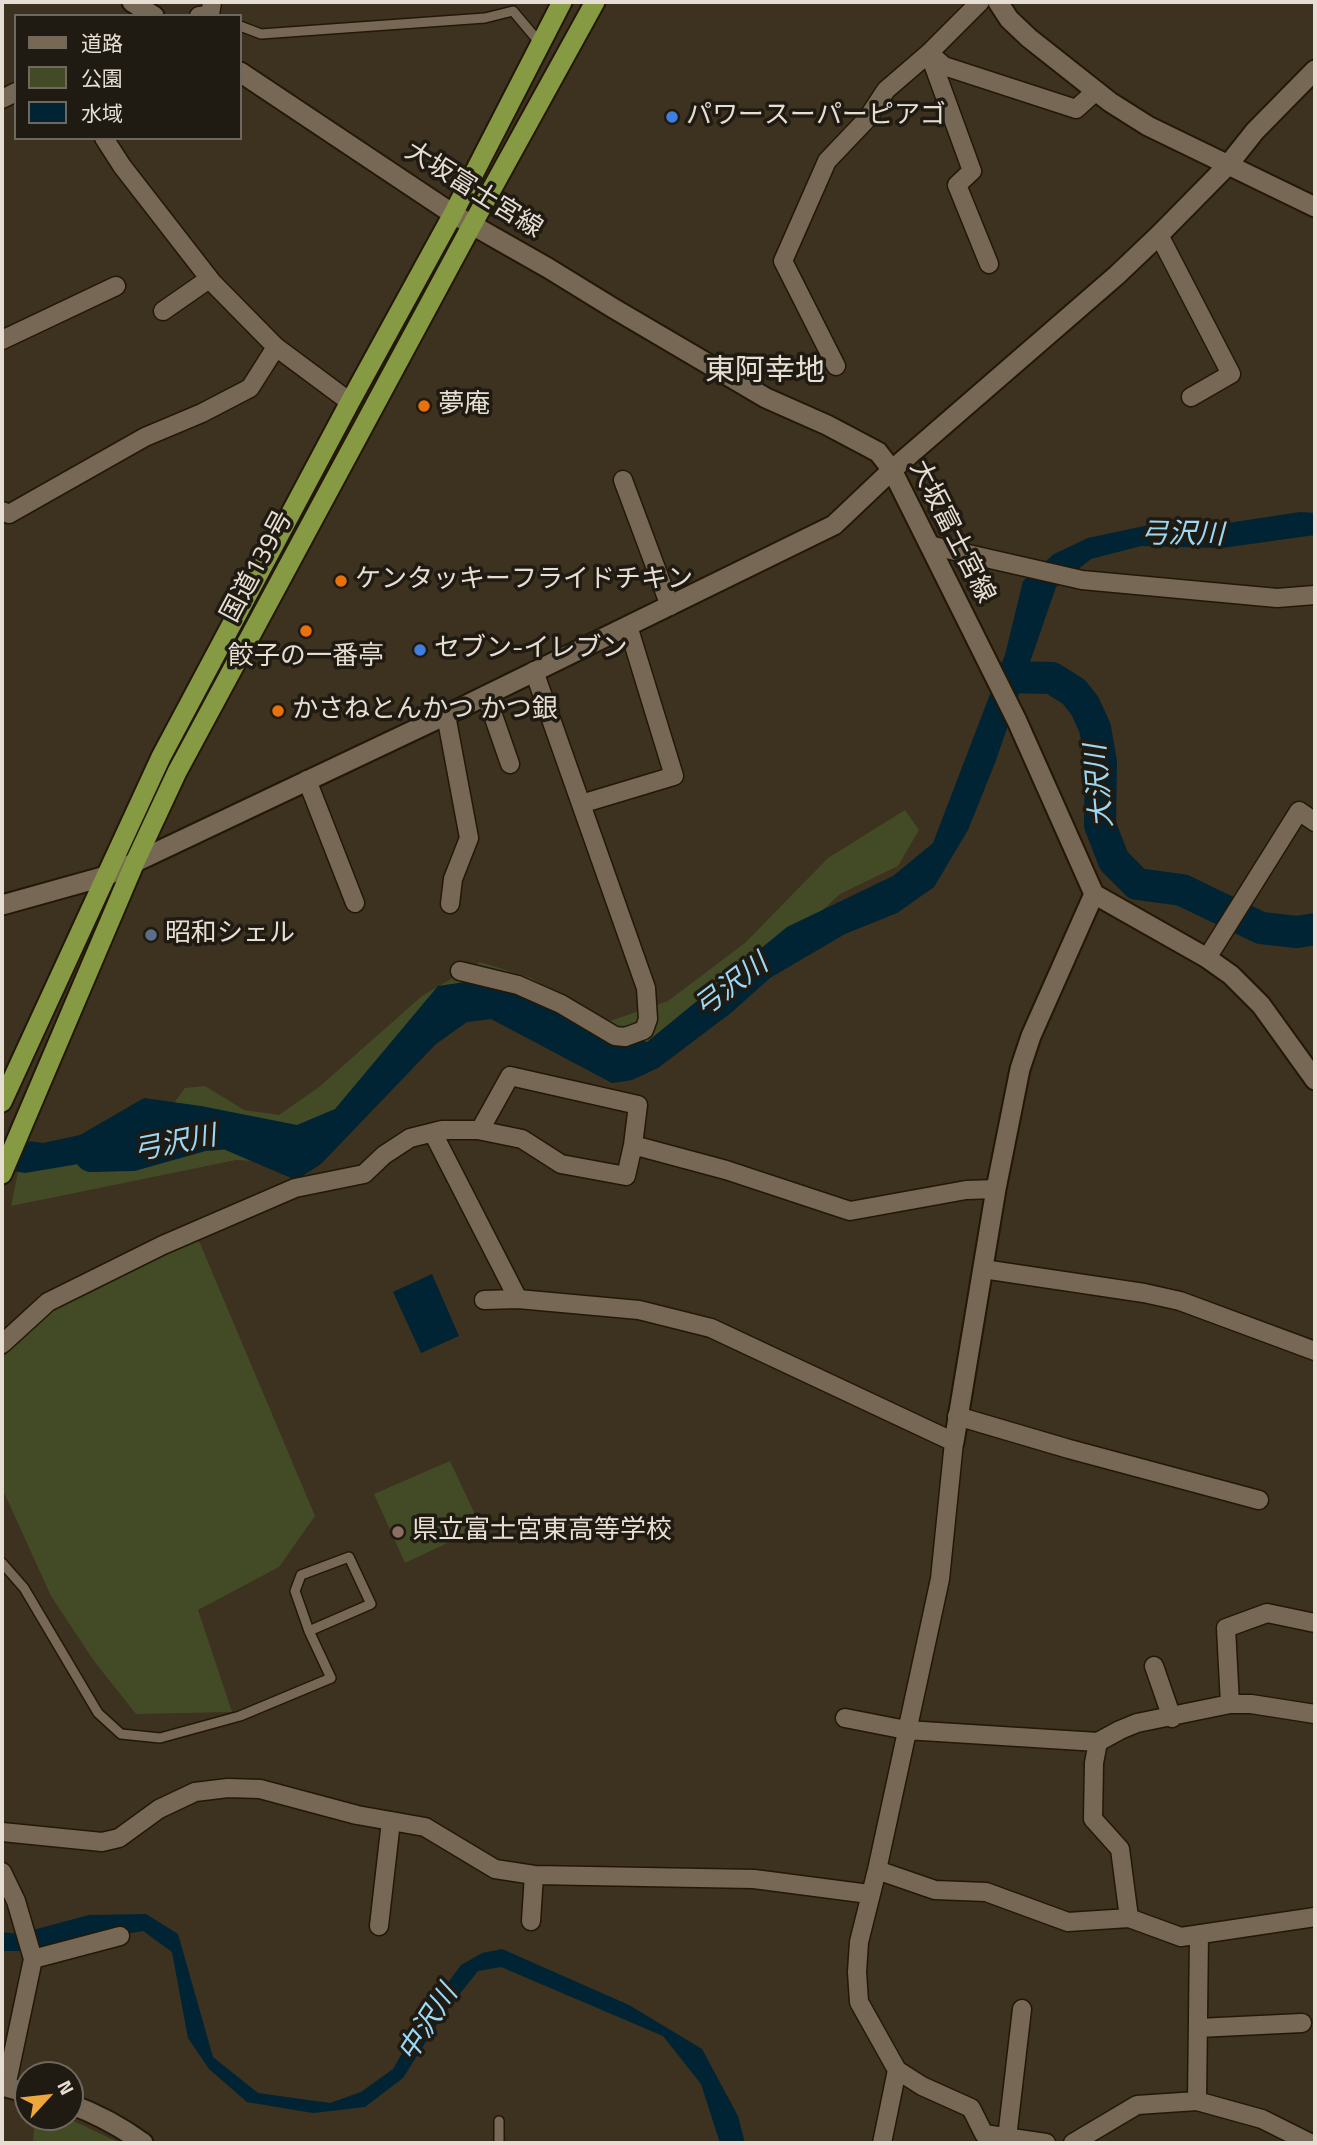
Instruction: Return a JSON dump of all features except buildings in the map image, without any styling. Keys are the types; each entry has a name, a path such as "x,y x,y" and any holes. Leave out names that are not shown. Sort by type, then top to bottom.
{"highway":[{"name":"国道139号","path":"2,1102 161,757 453,214 562,2"},
{"name":"国道139号","path":"2,1174 135,862 177,772 595,2"}],"street":[{"path":"132,2 151,14"},
{"path":"836,366 783,261 827,161 867,119 886,90 929,53 980,2"},
{"path":"998,2 1009,19 1030,38 1097,91 1148,126 1315,207"},
{"path":"929,53 944,66 1076,109 1097,91"},
{"path":"929,53 972,171 957,185 989,264"},
{"path":"2,905 106,876 446,715 834,524 892,470 1117,275 1228,165 1255,131 1315,70"},
{"name":"大坂富士宮線","path":"242,73 453,214 765,398 827,425 878,452 892,470 1017,721 1094,894"},
{"path":"105,140 122,166 209,279 276,347 350,402"},
{"path":"1159,235 1231,374 1191,397"},
{"path":"163,311 209,279"},
{"path":"2,340 116,286"},
{"path":"2,511 9,513 145,437 202,414 250,387 276,347"},
{"path":"623,480 670,606"},
{"path":"929,545 1082,580 1278,598 1315,595"},
{"path":"581,804 674,776 628,626"},
{"path":"460,971 518,985 561,1004 615,1036 625,1037 644,1030 648,1019 646,988 534,671"},
{"path":"486,695 510,764"},
{"path":"446,715 469,838 453,878 450,904"},
{"path":"307,780 355,902"},
{"path":"1208,958 1299,811 1315,822"},
{"path":"1046,2143 984,2134 971,2108 922,2086 897,2070 859,2002 857,1972 859,1942 869,1894 877,1870 940,1579 957,1416 996,1189 1020,1069 1031,1036 1094,894 1208,958 1231,975 1261,1005 1315,1080"},
{"path":"2,1344 48,1302 152,1251 295,1188 364,1174 384,1155 410,1138 442,1130 480,1130 522,1139 561,1164 626,1177 638,1105 510,1076 480,1130"},
{"path":"433,1133 518,1299"},
{"path":"633,1144 726,1170 850,1211 966,1190 996,1189"},
{"path":"983,1269 1144,1293 1180,1301 1315,1351"},
{"path":"484,1300 518,1299 639,1310 711,1328 954,1441"},
{"path":"957,1416 1259,1500"},
{"path":"1230,1704 1226,1628 1267,1613 1315,1623"},
{"path":"1154,1666 1172,1718"},
{"path":"845,1718 906,1730 1098,1742 1138,1723 1230,1704 1251,1704 1315,1714"},
{"path":"1098,1742 1094,1763 1093,1819 1120,1849 1129,1918"},
{"path":"2,1832 102,1842 119,1838 159,1809 195,1792 228,1788 260,1790 357,1815 425,1827 495,1869 534,1875 754,1879 869,1894"},
{"path":"379,1926 391,1821"},
{"path":"877,1870 935,1890 986,1892 1068,1922 1129,1918 1181,1937 1315,1917"},
{"path":"2,1872 16,1901 33,1959 4,2087"},
{"path":"531,1921 534,1875"},
{"path":"1197,2101 1199,1934"},
{"path":"33,1959 120,1936"},
{"path":"1007,2138 1022,2009"},
{"path":"1198,2028 1301,2023"},
{"path":"882,2143 897,2070"},
{"path":"1073,2143 1137,2105 1197,2101 1262,2119 1310,2143"},
{"path":"84,2109 98,2114 143,2143"}],"lane":[{"path":"242,27 261,34 485,18 513,11 540,43"},
{"path":"2,1563 24,1588 98,1713 121,1734 160,1738 214,1724 331,1678 309,1632 295,1591 301,1575 349,1557 370,1604 309,1632"},
{"path":"499,2121 499,2143"}],"green space":[{"path":"905,810 919,830 898,866 840,894 773,956 648,1061 496,1008 438,1028 301,1164 236,1160 11,1206 22,1153 164,1117 185,1088 205,1086 244,1110 279,1115 319,1087 422,996 480,962 531,978 607,1022 668,1001 745,943 828,858"},
{"path":"199,1241 315,1516 279,1567 198,1610 232,1712 136,1714 94,1661 51,1596 2,1488 2,1358 73,1290"},
{"path":"450,1461 481,1527 405,1563 374,1494"},
{"path":"84,2126 120,2143 33,2143 34,2131 84,2131"}],"water":[{"path":"1300,512 1315,513 1315,535 1222,548 1141,546 1091,559 1056,587 995,763 968,830 934,887 897,913 845,934 770,978 732,1012 658,1068 632,1080 612,1083 491,1019 467,1022 436,1044 321,1164 296,1180 223,1149 177,1144 132,1155 25,1173 2,1169 2,1138 43,1143 80,1135 144,1098 297,1125 335,1109 438,986 492,978 573,1019 647,1042 787,927 893,876 933,843 1005,655 1023,581 1054,554 1088,538 1158,523 1202,527"},
{"path":"432,1274 459,1336 421,1353 393,1292"},
{"name":"中沢川","path":"146,1914 178,1934 213,2057 258,2093 330,2103 361,2092 393,2069 425,2014 461,1965 482,1953 502,1949 629,2005 702,2049 738,2116 745,2143 720,2143 701,2084 663,2036 501,1967 478,1971 443,2015 403,2078 365,2107 313,2113 247,2102 209,2069 188,2038 172,1952 143,1931 24,1951 2,1951 2,1932 18,1934 89,1915"}],"waterway":[{"name":"大沢川","path":"1007,677 1052,678 1074,692 1085,706 1095,728 1101,762 1100,825 1114,861 1137,884 1182,890 1261,928 1297,932 1315,929"},
{"name":"弓沢川","path":"91,1156 132,1155 203,1135 219,1134"}],"place":[{"name":"パワースーパーピアゴ","path":"672,117"},
{"name":"夢庵","path":"424,406"},
{"name":"ケンタッキーフライドチキン","path":"341,581"},
{"name":"餃子の一番亭","path":"306,631"},
{"name":"セブン-イレブン","path":"420,650"},
{"name":"かさねとんかつ かつ銀","path":"278,711"},
{"name":"昭和シェル","path":"151,935"},
{"name":"県立富士宮東高等学校","path":"398,1532"}],"district":[{"name":"東阿幸地","path":"765,373"}]}
